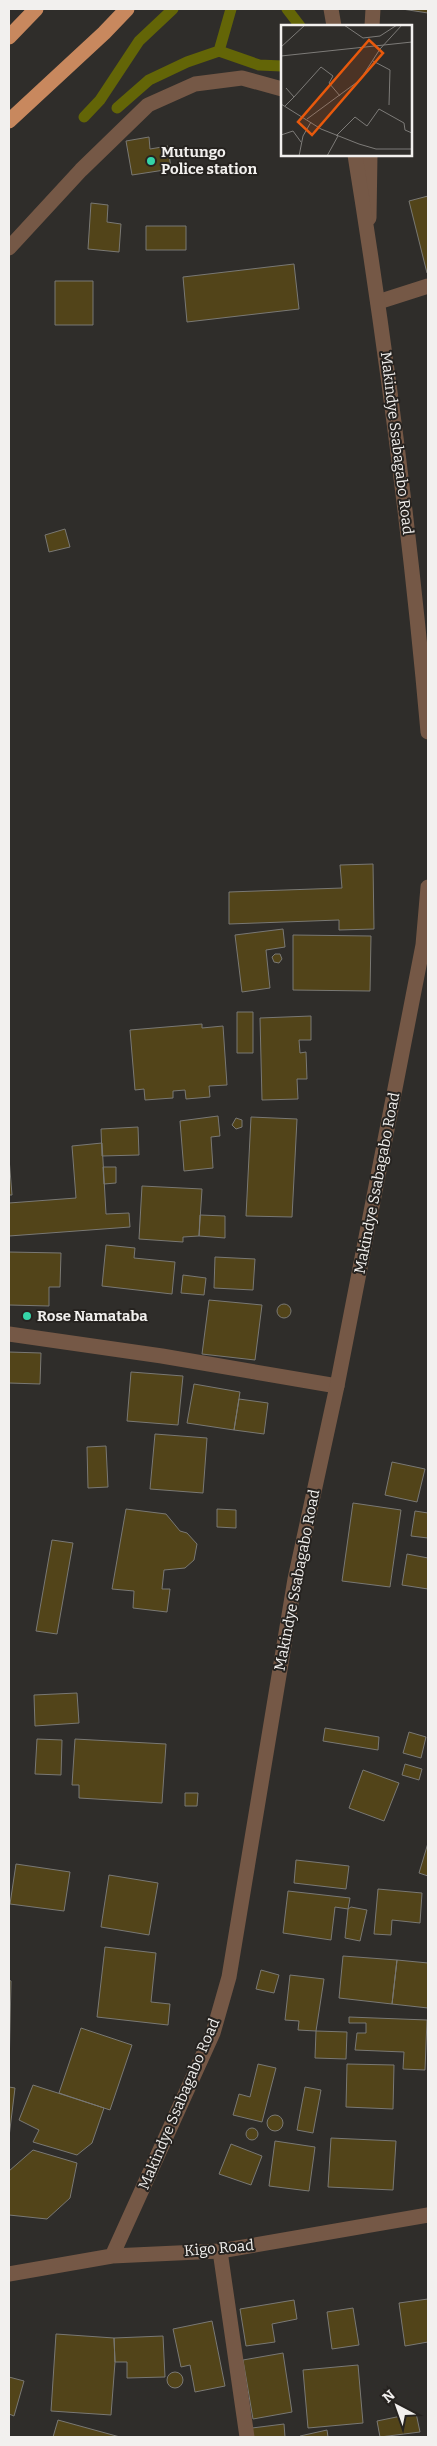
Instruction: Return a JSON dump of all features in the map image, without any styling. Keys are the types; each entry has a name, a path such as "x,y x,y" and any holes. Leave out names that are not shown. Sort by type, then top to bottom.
{"highway":[{"path":"9,38 36,9"},
{"path":"9,121 104,33 127,9"}],"street":[{"path":"331,9 334,25"},
{"path":"372,25 373,9"},
{"path":"9,248 81,170 148,105 195,84 242,78 281,89"},
{"name":"Makindye Ssabagabo Road","path":"355,156 378,302 416,589 428,732"},
{"path":"369,242 370,156"},
{"path":"378,302 428,286"},
{"name":"Makindye Ssabagabo Road","path":"112,2256 212,2032 229,1977 295,1579 337,1386 423,945 428,887"},
{"path":"9,1334 162,1356 337,1386"},
{"name":"Kigo Road","path":"9,2274 112,2256 220,2251 428,2215"},
{"path":"220,2251 247,2437"}],"building":[{"path":"402,9 428,9 428,13"},
{"path":"149,137 150,149 168,146 171,169 132,175 126,141"},
{"path":"428,196 428,272 427,273 409,201"},
{"path":"91,203 108,205 107,222 121,224 119,252 88,249"},
{"path":"146,226 186,226 186,250 146,250"},
{"path":"294,264 299,309 187,322 183,277"},
{"path":"55,281 93,281 93,325 55,325"},
{"path":"65,529 70,547 49,552 45,535"},
{"path":"373,864 374,929 339,930 339,920 229,924 229,892 342,888 340,865"},
{"path":"283,929 285,947 266,950 270,988 242,992 235,935"},
{"path":"293,935 371,936 370,991 293,990"},
{"path":"275,954 280,954 282,959 279,963 274,962 272,957"},
{"path":"237,1012 253,1012 253,1053 237,1053"},
{"path":"311,1016 311,1040 299,1040 300,1053 306,1052 307,1079 297,1079 298,1099 262,1100 260,1018"},
{"path":"202,1024 202,1028 223,1026 227,1085 209,1086 210,1097 186,1099 185,1090 173,1091 173,1098 145,1100 144,1089 135,1090 130,1030"},
{"path":"218,1116 220,1136 211,1137 213,1168 184,1171 180,1121"},
{"path":"251,1117 297,1119 292,1217 246,1216"},
{"path":"236,1118 242,1120 242,1127 236,1129 232,1125"},
{"path":"138,1127 139,1155 102,1156 101,1129"},
{"path":"102,1143 106,1214 129,1213 130,1227 9,1236 9,1203 76,1198 72,1146"},
{"path":"9,1158 12,1195 9,1195"},
{"path":"103,1167 116,1167 116,1183 104,1184"},
{"path":"142,1186 202,1189 199,1236 183,1237 183,1242 139,1239"},
{"path":"200,1215 225,1216 225,1238 199,1236"},
{"path":"106,1245 135,1248 134,1258 175,1262 172,1294 102,1286"},
{"path":"9,1252 61,1253 60,1287 49,1287 49,1306 9,1305"},
{"path":"215,1257 255,1259 253,1290 214,1288"},
{"path":"183,1275 206,1278 204,1295 181,1293"},
{"path":"209,1300 262,1305 255,1360 202,1354"},
{"path":"284,1304 289,1306 291,1311 289,1316 284,1318 279,1316 277,1311 279,1306"},
{"path":"9,1352 41,1353 40,1384 9,1383"},
{"path":"131,1372 183,1376 178,1425 127,1421"},
{"path":"194,1384 240,1392 234,1430 187,1423"},
{"path":"239,1399 268,1403 264,1434 234,1430"},
{"path":"155,1434 207,1438 203,1493 150,1489"},
{"path":"106,1446 108,1487 88,1488 87,1447"},
{"path":"392,1462 425,1469 417,1502 385,1495"},
{"path":"353,1503 401,1510 390,1587 342,1581"},
{"path":"126,1509 166,1514 180,1531 187,1533 197,1544 194,1560 185,1568 164,1570 162,1589 170,1589 167,1612 133,1608 134,1591 112,1589"},
{"path":"217,1509 236,1510 236,1528 217,1527"},
{"path":"415,1511 428,1513 428,1538 411,1536"},
{"path":"52,1540 73,1543 57,1634 36,1631"},
{"path":"407,1554 428,1558 428,1589 402,1585"},
{"path":"77,1693 79,1723 35,1726 34,1695"},
{"path":"325,1728 379,1737 378,1750 323,1741"},
{"path":"409,1732 426,1737 421,1758 403,1753"},
{"path":"37,1739 62,1740 61,1775 35,1774"},
{"path":"75,1739 166,1744 162,1803 79,1798 79,1785 72,1785"},
{"path":"405,1764 422,1769 419,1780 402,1775"},
{"path":"363,1770 399,1783 384,1821 349,1808"},
{"path":"185,1793 198,1793 197,1806 185,1806"},
{"path":"428,1843 428,1876 419,1873"},
{"path":"296,1860 349,1866 346,1889 294,1883"},
{"path":"16,1864 70,1872 64,1911 10,1904"},
{"path":"109,1875 158,1883 149,1935 101,1927"},
{"path":"378,1889 422,1893 420,1923 392,1920 391,1935 374,1934"},
{"path":"288,1891 350,1898 348,1909 335,1907 331,1940 283,1933"},
{"path":"351,1907 367,1910 360,1941 345,1938 348,1909"},
{"path":"105,1947 156,1953 151,2002 170,2004 168,2025 97,2017"},
{"path":"343,1956 397,1960 392,2004 339,1998"},
{"path":"397,1960 428,1963 428,2008 392,2004"},
{"path":"261,1970 279,1975 274,1993 256,1989"},
{"path":"290,1975 324,1979 316,2031 298,2030 299,2021 285,2020"},
{"path":"9,1980 11,1981 9,2072"},
{"path":"349,2017 427,2020 425,2070 403,2069 404,2052 355,2050 357,2033 366,2033 366,2023 349,2023"},
{"path":"81,2028 132,2045 110,2110 59,2093"},
{"path":"316,2031 347,2032 346,2059 315,2058"},
{"path":"258,2064 276,2068 262,2122 233,2115 239,2094 250,2097"},
{"path":"347,2064 394,2065 393,2109 346,2107"},
{"path":"33,2085 104,2108 92,2143 77,2155 33,2142 39,2130 19,2120"},
{"path":"9,2087 15,2088 9,2137"},
{"path":"305,2087 321,2090 313,2133 297,2130"},
{"path":"275,2115 283,2123 275,2131 267,2123"},
{"path":"252,2128 258,2134 252,2140 246,2134"},
{"path":"331,2138 396,2141 393,2190 328,2187"},
{"path":"275,2141 315,2147 309,2191 269,2186"},
{"path":"231,2144 262,2156 251,2185 219,2174"},
{"path":"33,2150 77,2163 70,2198 47,2219 9,2215 9,2171"},
{"path":"428,2299 428,2342 405,2346 399,2303"},
{"path":"294,2300 297,2319 272,2324 275,2342 246,2346 240,2309"},
{"path":"353,2308 359,2345 332,2349 327,2312"},
{"path":"212,2321 225,2386 195,2392 190,2365 181,2367 173,2329"},
{"path":"56,2334 114,2338 115,2362 111,2415 51,2411"},
{"path":"163,2336 165,2377 127,2378 127,2362 115,2362 114,2338"},
{"path":"283,2353 292,2412 253,2419 243,2360"},
{"path":"358,2365 363,2423 308,2428 303,2370"},
{"path":"172,2372 178,2372 183,2377 181,2386 172,2388 167,2383 167,2377"},
{"path":"9,2377 24,2381 14,2416 9,2414"},
{"path":"416,2413 420,2432 380,2437 377,2421"},
{"path":"58,2420 120,2437 53,2437"},
{"path":"284,2424 285,2437 253,2437 252,2428"},
{"path":"327,2430 328,2437 300,2437 300,2436"}],"waterway":[{"path":"84,117 100,100 139,41 173,9"},
{"path":"219,51 231,9"},
{"path":"287,9 299,25"},
{"path":"117,108 149,80 187,62 219,51 259,65 281,66"}],"place":[{"name":"Mutungo Police station","path":"151,161"},
{"name":"Rose Namataba","path":"27,1316"}]}
